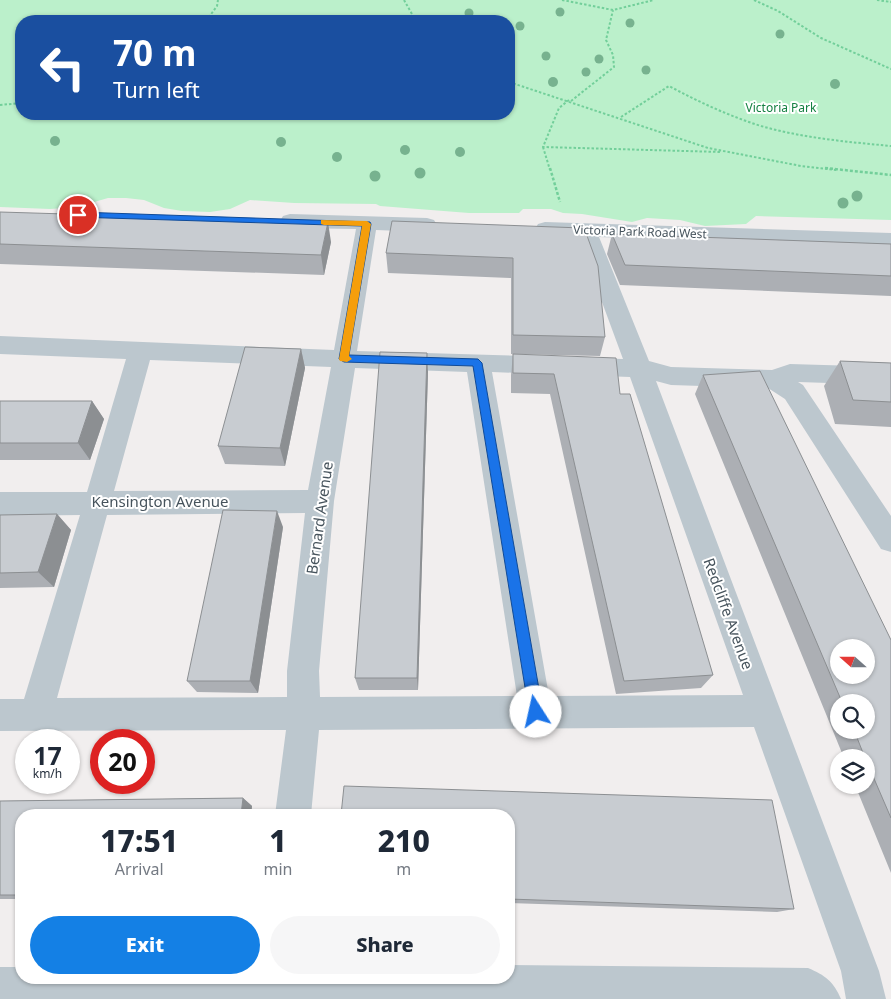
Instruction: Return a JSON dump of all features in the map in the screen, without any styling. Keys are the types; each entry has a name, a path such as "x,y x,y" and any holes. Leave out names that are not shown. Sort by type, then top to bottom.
{"street":[{"path":"272,221 450,226"},
{"name":"Bernard Avenue","path":"294,809 304,713 303,671 320,501 367,224"},
{"name":"Victoria Park Road West","path":"529,228 891,240"},
{"name":"Redcliffe Avenue","path":"577,230 639,368 763,711 860,971 866,999"},
{"path":"0,345 344,359 639,368 671,376 773,379 790,373 891,376"},
{"path":"36,714 141,350"},
{"path":"478,363 536,712"},
{"path":"773,379 794,392 891,540"},
{"name":"Kensington Avenue","path":"0,504 320,501"},
{"path":"0,715 763,711"},
{"path":"0,987 118,984"},
{"path":"407,984 702,993 808,988 821,999"}],"path":[{"path":"211,15 218,6 218,0"},
{"path":"404,0 413,15"},
{"path":"562,0 613,10 654,0"},
{"path":"754,0 778,11 821,38 891,68"},
{"path":"877,0 891,2"},
{"path":"577,230 543,147 559,108 614,67 613,55 606,40 613,10"},
{"path":"515,84 570,100 678,139 731,153 801,166 891,175"},
{"path":"620,118 669,86 714,108 775,130 891,146"},
{"path":"0,105 15,104"},
{"path":"543,147 731,153"}],"green space":[{"name":"Victoria Park","path":"0,0 891,0 891,220 756,216 746,224 705,226 680,220 647,218 632,222 563,213 551,209 523,209 519,213 469,213 380,206 376,204 294,203 250,200 230,209 210,212 164,208 144,200 126,198 108,198 77,207 50,209 0,207"}],"building":[{"path":"0,212 328,222 321,255 0,244"},
{"path":"392,221 582,228 582,233 586,233 598,266 605,337 513,335 513,258 386,253"},
{"path":"612,234 891,244 891,276 625,265"},
{"path":"245,347 301,349 280,448 218,446"},
{"path":"380,352 427,353 417,678 355,678"},
{"path":"513,354 616,358 620,394 630,394 713,675 624,681 554,374 513,373"},
{"path":"840,361 891,363 891,402 853,400"},
{"path":"760,371 891,640 891,818 875,781 875,749 861,749 858,739 875,739 875,694 839,694 834,684 875,684 875,639 830,639 830,674 703,375"},
{"path":"0,401 92,401 78,443 0,443"},
{"path":"223,510 277,511 250,681 187,681"},
{"path":"57,514 38,572 0,573 0,515"},
{"path":"344,786 772,800 794,909 515,899 515,809 342,809"},
{"path":"243,798 242,809 15,809 15,895 0,895 0,801"}],"slow traffic":[{"path":"324,222 367,224 344,359 347,359"}],"route":[{"path":"78,215 367,224 344,359 478,363 536,712"}]}
